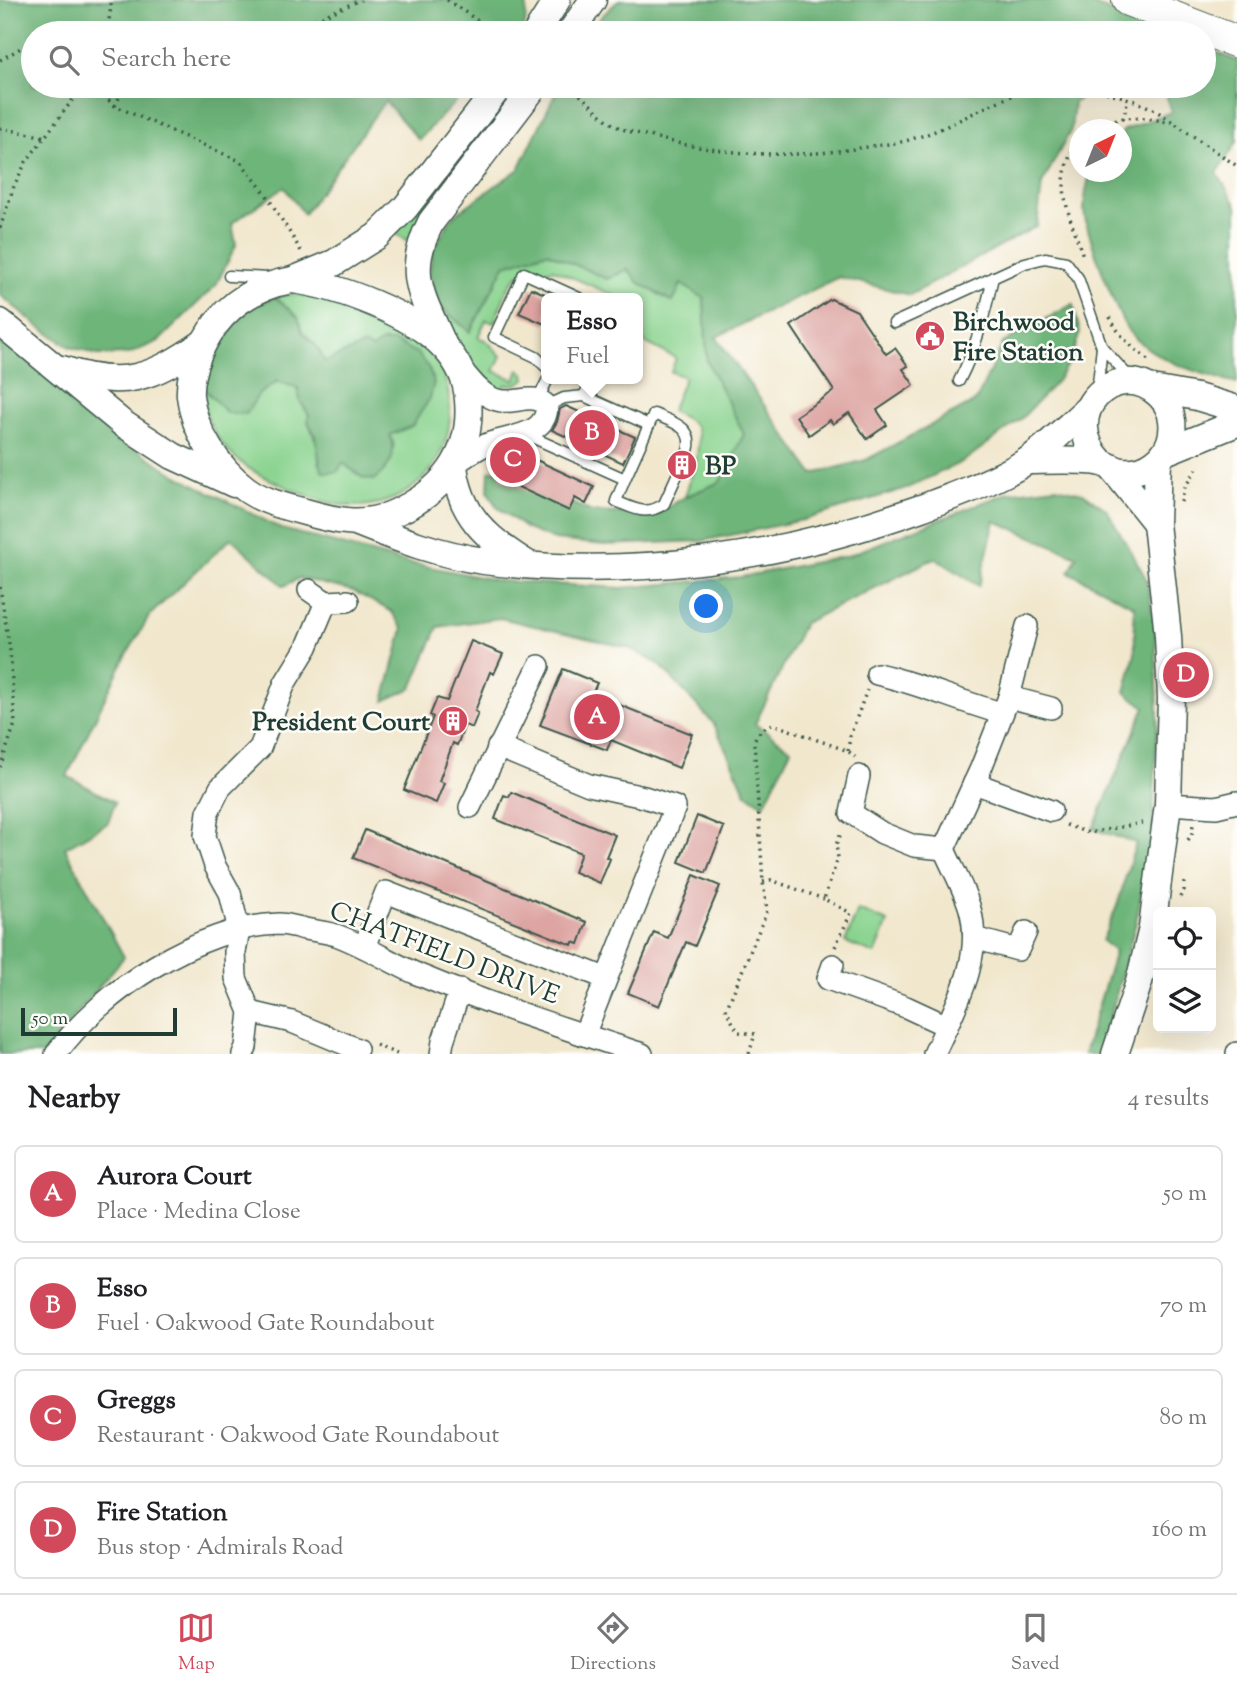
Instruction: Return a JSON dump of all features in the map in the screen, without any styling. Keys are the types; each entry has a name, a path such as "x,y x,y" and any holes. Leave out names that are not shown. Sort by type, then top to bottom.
{"main road":[{"path":"1128,0 1182,21"},
{"path":"1216,34 1237,42"}],"street":[{"path":"542,21 551,0"},
{"path":"544,21 557,0"},
{"path":"578,21 593,0"},
{"path":"248,491 226,471 209,447 196,421 190,395 192,371 203,344 218,319 239,301 260,289 287,281 359,250 384,230 405,208 491,98"},
{"path":"526,98 431,222 417,256 421,292 468,390 470,418 466,444 455,465 456,483 462,502 489,537 530,565"},
{"path":"0,322 122,423 163,449 281,505 334,521 358,523 381,519 419,500 455,465 475,450 489,443 526,434 540,425 547,416 540,402 509,402 491,398 477,387 426,332 405,318 339,290 313,283 287,281"},
{"path":"51,365 89,379 122,381 155,372 203,344"},
{"path":"1115,1054 1139,982 1152,928 1168,804 1171,698 1168,636 1156,523 1162,456 1171,439 1173,424 1166,404 1149,379"},
{"path":"358,523 408,542 469,558 530,565 621,568 690,562 792,546 883,522 963,493 1027,461 1107,387 1120,383 1149,379 1237,410"},
{"path":"1092,402 1084,424 1085,439 1092,452 1156,523"},
{"path":"1027,461 1107,466 1136,471 1162,456 1237,423"},
{"path":"243,1054 250,1012 236,978 235,952 239,930 230,893 215,866 205,836 208,812 220,788 260,748 285,683 307,647 317,596 348,601"},
{"path":"934,1054 958,1003 969,970 974,938 970,908 944,849 1005,705 1027,626"},
{"path":"470,807 539,666"},
{"path":"889,669 967,703 1051,708"},
{"path":"498,747 589,785 675,807 583,1035"},
{"path":"859,776 851,813 882,833 914,846 944,849"},
{"path":"974,783 1051,811"},
{"path":"1168,804 1216,807 1237,802"},
{"path":"364,947 386,892 605,978"},
{"name":"CHATFIELD DRIVE","path":"56,1054 88,1019 140,976 169,958 202,942 239,930 280,924 335,935 416,973 534,1019 642,1054"},
{"path":"974,938 1018,950 1026,932"},
{"path":"833,965 828,979 906,1007 947,1026"},
{"path":"441,1054 460,990"},
{"path":"250,1012 292,1022 357,1049"}],"lane":[{"path":"894,323 1025,263 1045,258 1066,262 1079,278 1102,347 1092,402"},
{"path":"541,362 494,337 524,273 568,293"},
{"path":"229,276 261,276 287,281"},
{"path":"959,382 972,357 993,277"},
{"path":"1102,347 1149,379"},
{"path":"546,384 540,402 584,396 649,425"},
{"path":"584,396 590,384"},
{"path":"654,414 682,426 690,436 688,452 664,504 658,509 637,511 616,501 649,425 654,414"},
{"path":"526,434 625,479"}],"path":[{"path":"109,21 112,0"},
{"path":"312,21 361,0"},
{"path":"447,0 478,21"},
{"path":"0,60 21,48"},
{"path":"0,228 14,186 26,162 74,98"},
{"path":"106,98 115,106 240,161 266,194 305,258 287,281"},
{"path":"115,106 119,98"},
{"path":"585,98 617,127 687,146 789,156 846,151 912,140 945,128 1004,98"},
{"path":"1124,98 1155,110 1237,166"},
{"path":"1123,118 1128,99"},
{"path":"1117,119 1173,123"},
{"path":"0,128 46,137"},
{"path":"1069,157 1062,188 1088,266"},
{"path":"1109,315 1116,332 1133,349 1149,379"},
{"path":"0,587 10,651 15,724 0,767"},
{"path":"848,751 863,696 889,669"},
{"path":"749,1054 755,1034 738,1032 726,1010 768,911 762,882 754,741 757,734 773,724 848,751 857,760 859,776"},
{"path":"1051,811 1056,821 1089,834 1142,823"},
{"path":"824,899 838,858 836,845 851,813"},
{"path":"762,882 771,880 824,899 851,913 831,957 833,965"}],"green space":[{"path":"0,0 527,0 525,21 21,21 21,98 459,98 419,140 385,101 304,214 284,187 232,223 236,245 216,285 159,341 129,354 98,355 70,347 38,326 0,295"},
{"path":"619,0 1080,0 1137,21 598,21"},
{"path":"1216,52 1237,61 1237,142 1217,173 1237,206 1237,383 1194,371 1142,344 1126,326 1103,274 1086,219 1085,195 1088,182 1132,182 1132,127 1171,112 1167,98 1216,98"},
{"path":"502,98 512,98 415,227 409,241 395,234"},
{"path":"553,98 1080,98 1074,103 1072,119 1069,119 1069,134 1042,184 1037,226 910,295 839,277 716,337 813,474 866,460 976,401 1003,343 1073,304 1080,332 1072,357 1057,381 1021,419 964,461 907,488 803,520 702,541 604,545 555,540 527,529 497,507 488,492 489,471 497,470 592,512 656,514 685,497 720,482 744,434 707,361 704,298 681,284 673,302 638,282 628,269 607,279 547,252 505,265 470,332 438,305 429,274 433,250 453,216 519,169"},
{"path":"547,252 607,279 628,269 638,282 672,302 681,284 704,298 707,361 744,434 720,482 685,497 696,461 698,433 690,421 671,411 685,377 671,372 676,358 643,342 643,293 608,293 553,269 520,274 508,289 494,323 486,320 478,337 487,341 501,356 494,371 515,380 519,370 524,373 525,379 517,384 505,385 503,390 483,378 457,341 438,305 470,332 505,265"},
{"path":"290,294 327,300 382,321 418,343 437,363 449,394 449,427 444,446 424,477 394,498 355,506 322,501 255,472 231,454 213,430 207,417 202,386 211,397 259,394 278,381 298,388 300,401 309,415 308,422 318,446 319,463 343,463 363,478 394,445 390,435 400,429 382,342 372,349 344,353 325,363 316,345 302,332 298,317 275,297"},
{"path":"275,297 298,317 302,332 316,345 325,362 364,345 372,349 382,342 395,342 417,353 428,367 434,382 430,398 412,426 390,435 393,455 374,480 363,478 343,463 337,472 323,472 309,415 300,401 298,388 277,381 259,394 246,414 227,413 202,386 206,360 238,313"},
{"path":"0,337 101,426 176,475 282,529 409,563 501,581 622,588 741,577 847,556 1007,493 1056,487 1083,493 1107,510 1146,578 1155,625 1158,712 1152,837 1136,922 1100,1054 1084,1054 1115,951 1102,941 1117,906 1136,843 1093,829 1145,707 1125,692 1135,654 1134,606 1069,572 1077,556 995,521 979,586 935,558 804,623 755,724 791,749 764,805 746,793 714,724 659,664 629,648 500,618 438,627 412,688 384,701 403,629 391,611 353,591 299,578 284,586 231,538 150,615 123,661 67,776 115,802 108,823 65,848 124,957 43,1054 0,1054"},
{"path":"858,910 888,922 875,954 845,942"}],"building":[{"path":"531,288 542,293 541,322 519,313"},
{"path":"831,299 857,311 886,354 895,348 908,366 903,369 914,385 877,410 887,425 867,439 849,413 833,424 830,420 809,435 796,416 834,391 791,326"},
{"path":"566,406 635,437 623,463 552,430 560,409"},
{"path":"515,450 594,487 586,504 575,498 569,511 499,478 512,451"},
{"name":"President Court","path":"471,641 503,654 494,674 490,672 475,711 478,713 472,728 465,725 457,745 453,743 439,781 444,783 436,803 404,790 433,717 430,715 437,698 447,701"},
{"path":"563,669 597,683 592,694 692,734 679,768 611,740 607,750 540,725"},
{"path":"511,792 615,835 606,857 610,859 600,883 574,872 581,853 495,819 504,795 509,797"},
{"path":"697,816 724,827 706,873 679,862"},
{"path":"365,830 587,922 579,944 573,942 572,945 353,858"},
{"path":"694,875 720,886 695,946 686,942 659,1006 628,993 654,932 668,938"}],"place":[{"name":"Birchwood Fire Station","path":"930,336"},
{"name":"Esso","path":"592,433"},
{"name":"Greggs","path":"513,460"},
{"name":"BP","path":"682,465"},
{"name":"Fire Station","path":"1186,675"},
{"name":"Aurora Court","path":"597,717"},
{"name":"President Court","path":"453,721"}]}
